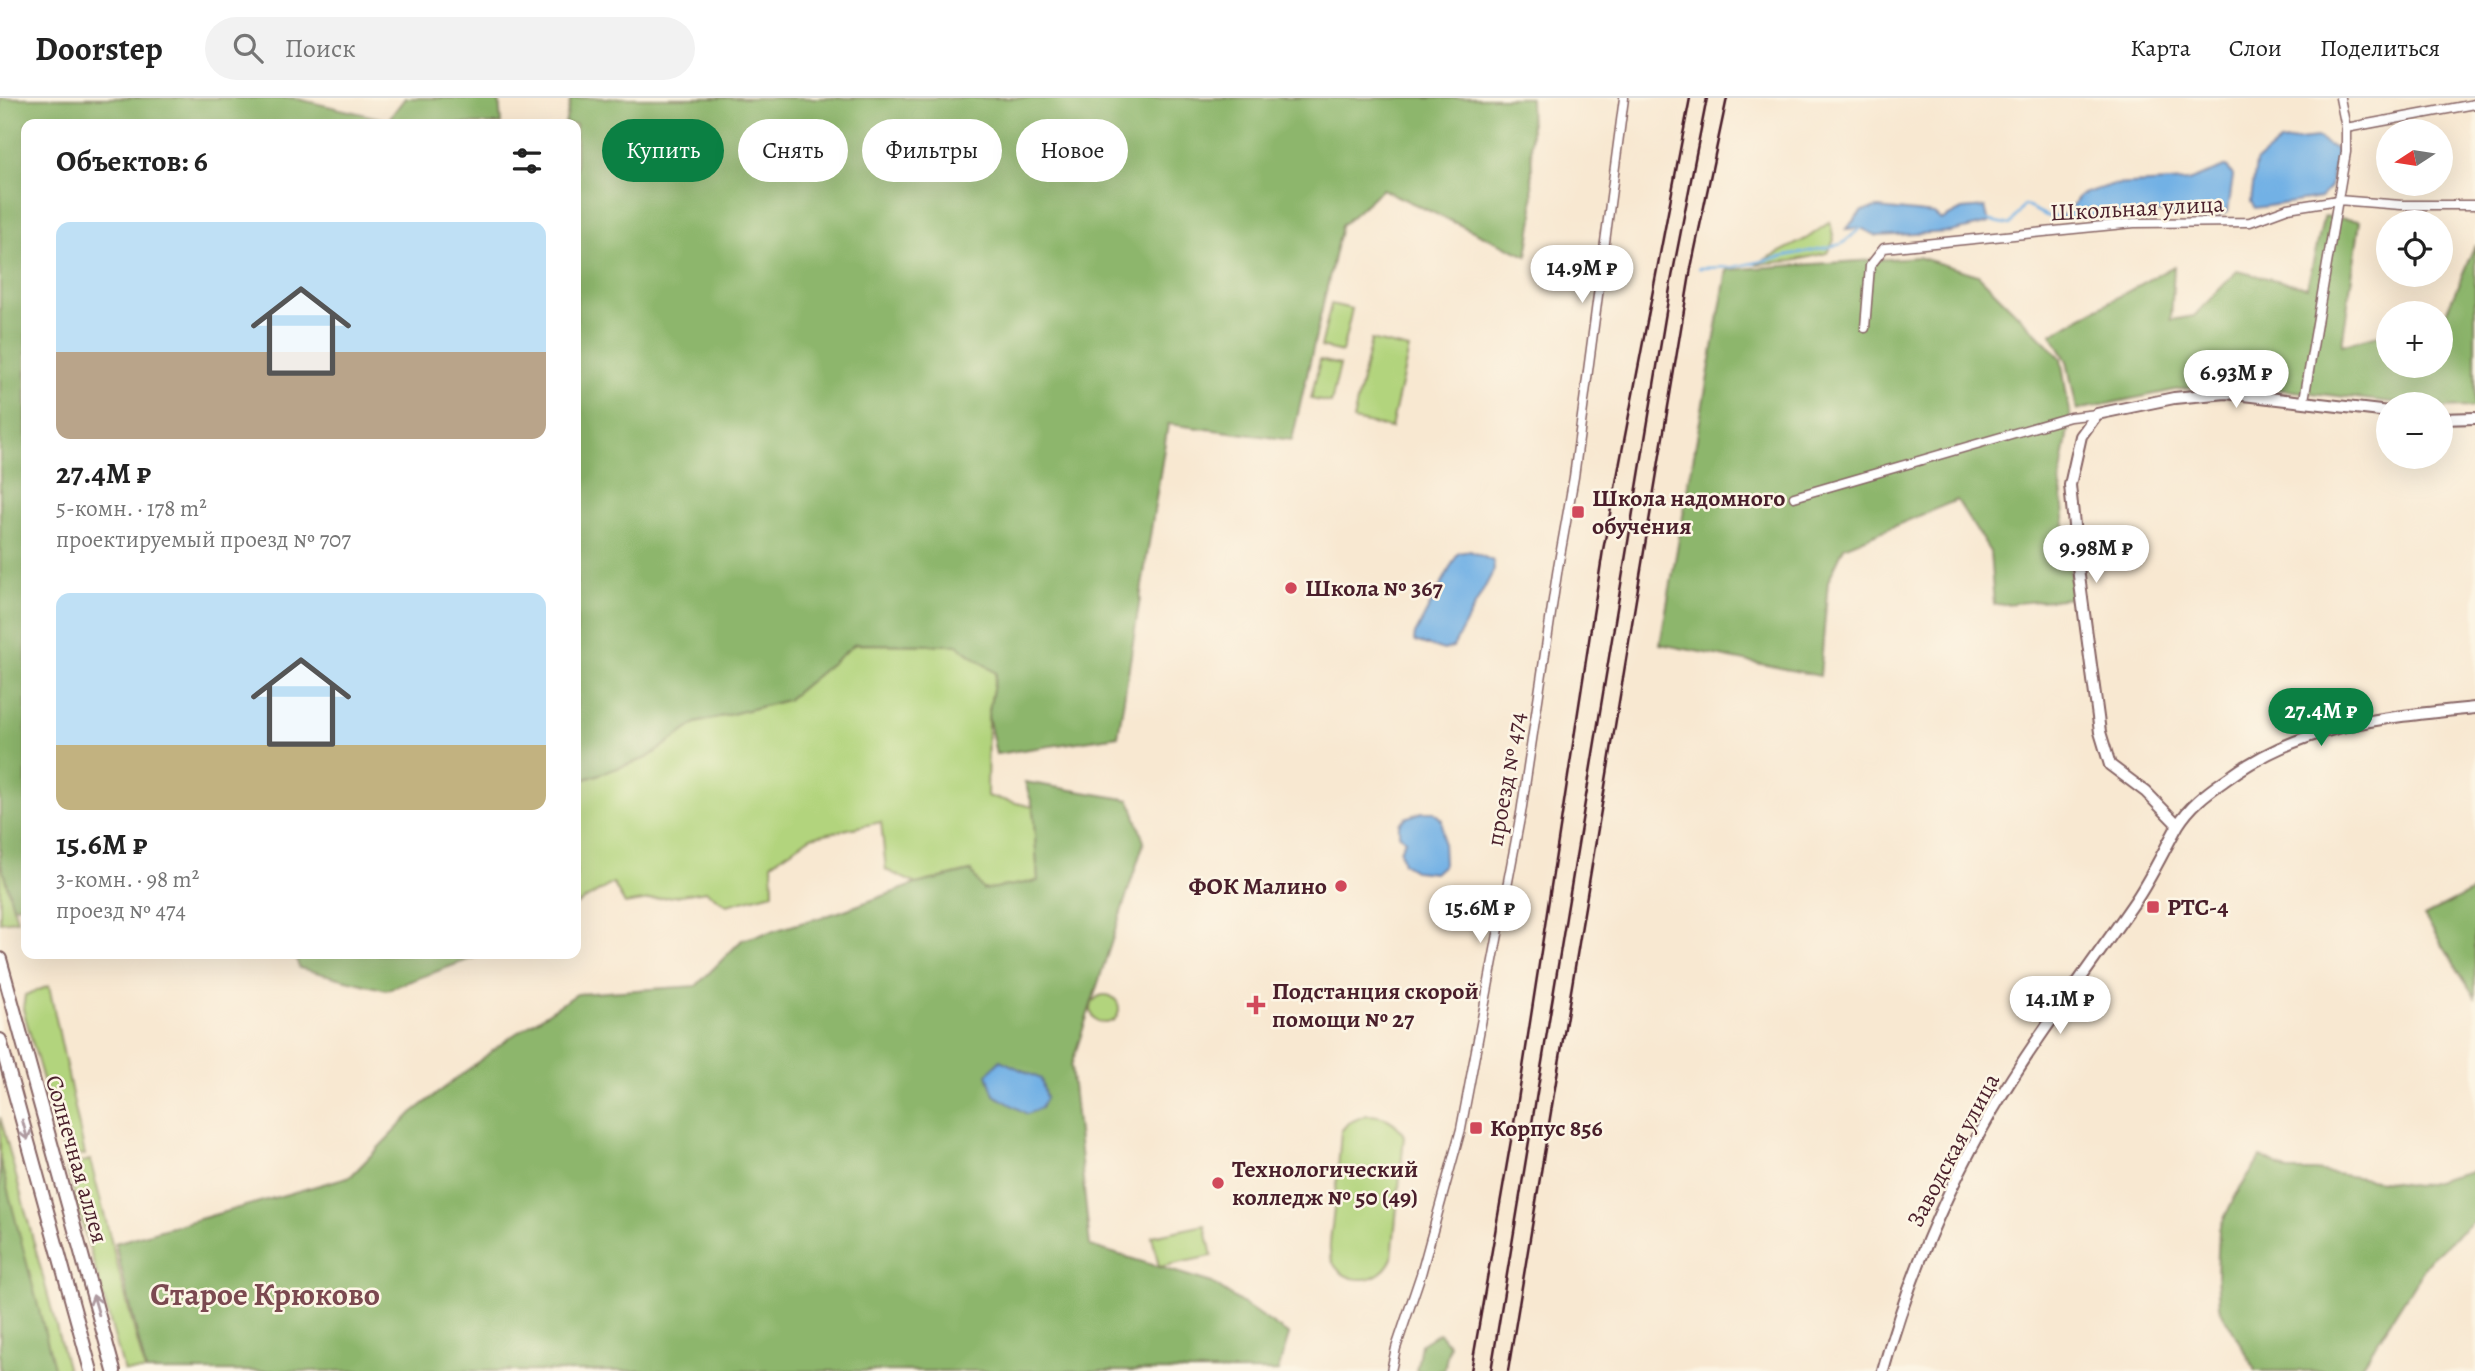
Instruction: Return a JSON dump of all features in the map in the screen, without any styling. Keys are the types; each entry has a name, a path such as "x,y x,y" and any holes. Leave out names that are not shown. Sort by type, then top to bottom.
{"main road":[{"name":"Солнечная аллея","path":"0,959 114,1371"},
{"name":"Солнечная аллея","path":"0,1040 91,1371"}],"street":[{"name":"проезд № 474","path":"1391,1371 1461,1129 1521,813 1567,517 1624,98"},
{"path":"2304,400 2346,152 2346,128 2340,98"},
{"path":"2346,128 2475,104"},
{"name":"Школьная улица","path":"1865,328 1870,266 1884,248 2134,223 2250,222 2288,208 2338,200 2401,205 2475,205"},
{"path":"1794,497 2070,417 2174,398 2227,393 2376,410"},
{"path":"2097,414 2081,436 2070,485 2078,576 2100,732 2110,765 2146,792 2178,825"},
{"path":"2453,419 2475,418"},
{"name":"Заводская улица","path":"1883,1371 1897,1320 1941,1208 1965,1161 1993,1110 2068,994 2137,898 2188,810 2242,767 2307,735 2350,724 2475,708"}],"green space":[{"path":"0,98 293,98 384,119 21,119 21,905 13,907 0,860"},
{"path":"405,98 499,98 501,119 389,119"},
{"path":"571,98 1530,98 1533,218 1527,256 1382,189 1341,226 1292,440 1168,424 1118,736 996,754 988,716 996,673 957,645 855,644 787,700 696,723 647,758 581,780 581,119 566,119"},
{"path":"2324,216 2360,221 2342,345 2376,336 2376,378 2453,378 2451,301 2475,245 2475,407 2453,408 2453,392 2376,392 2376,400 2222,383 2077,410 2067,361 2051,334 2174,266 2171,320 2194,316 2237,271 2307,287"},
{"path":"1830,222 1834,240 1827,253 1793,261 1756,264 1806,239"},
{"path":"1918,257 1978,275 2061,358 2070,417 2060,480 2073,598 1994,605 1990,552 1957,500 1844,547 1828,581 1820,676 1660,644 1727,270"},
{"path":"1331,304 1352,309 1342,352 1321,347"},
{"path":"1371,340 1409,349 1391,428 1353,420"},
{"path":"1320,360 1340,365 1331,403 1311,399"},
{"path":"854,644 957,645 996,673 988,716 987,796 1033,807 1038,881 983,890 970,871 916,884 886,870 881,822 811,837 772,863 773,893 727,905 706,891 625,904 613,883 581,902 581,780 647,758 696,723 787,700"},
{"path":"1025,782 1130,800 1144,842 1071,1066 1090,1246 1212,1283 1289,1335 1278,1371 146,1371 115,1243 351,1176 412,1113 509,1038 577,994 696,986 742,940 839,912 916,884 971,871 983,890 1038,881 1033,807"},
{"path":"0,860 17,920 0,922"},
{"path":"2475,890 2475,997 2424,916"},
{"path":"296,959 470,959 386,990 299,968"},
{"path":"49,986 85,1155 68,1154 62,1147 23,1009 25,995"},
{"path":"1105,995 1115,999 1119,1009 1115,1019 1105,1023 1095,1019 1091,1009 1095,999"},
{"path":"1366,1115 1388,1119 1404,1136 1392,1258 1386,1268 1377,1275 1357,1279 1339,1271 1333,1262 1330,1243 1341,1131 1348,1123"},
{"path":"0,1117 3,1127 68,1371 0,1371"},
{"path":"2261,1157 2288,1171 2315,1171 2416,1186 2475,1170 2475,1220 2430,1259 2359,1371 2256,1371 2219,1307 2219,1229 2234,1198"},
{"path":"0,1160 55,1371 0,1371"},
{"path":"90,1160 145,1371 124,1371 67,1169"},
{"path":"1205,1225 1212,1256 1159,1267 1152,1236"},
{"path":"1439,1333 1449,1345 1444,1371 1416,1371 1421,1344"}],"water":[{"path":"2317,138 2337,150 2330,187 2321,198 2255,208 2251,202 2256,162 2280,142"},
{"path":"2227,166 2233,176 2228,212 2206,220 2153,211 2062,220 2059,217 2068,212 2080,195 2111,185 2188,181"},
{"path":"1985,207 1989,223 1951,232 1877,236 1861,228 1846,229 1862,211 1878,208 1934,214 1941,220 1962,209"},
{"path":"1470,551 1493,561 1494,570 1453,647 1444,650 1414,641 1415,634 1458,553"},
{"path":"1422,812 1434,812 1442,820 1444,864 1434,873 1416,871 1403,863 1400,851 1405,840 1399,834 1399,824 1405,818"},
{"path":"1000,1060 1041,1079 1046,1098 1041,1108 1027,1114 994,1095 987,1075"}],"waterway":[{"path":"1986,220 2010,225 2024,205 2047,216 2060,217"},
{"path":"1699,268 1734,267 1842,244 1862,227"}],"railway":[{"path":"1471,1371 1518,1100 1603,550 1690,98"},
{"path":"1491,1371 1671,282 1707,98"},
{"path":"1508,1371 1691,268 1727,98"}],"place":[{"name":"Школа надомного обучения","path":"1578,512"},
{"name":"Школа № 367","path":"1291,588"},
{"name":"ФОК Малино","path":"1341,886"},
{"name":"РТС-4","path":"2153,907"},
{"name":"Подстанция скорой помощи № 27","path":"1256,1005"},
{"name":"Корпус 856","path":"1476,1128"},
{"name":"Технологический колледж № 50 (49)","path":"1218,1183"}],"district":[{"name":"Старое Крюково","path":"265,1294"}]}
